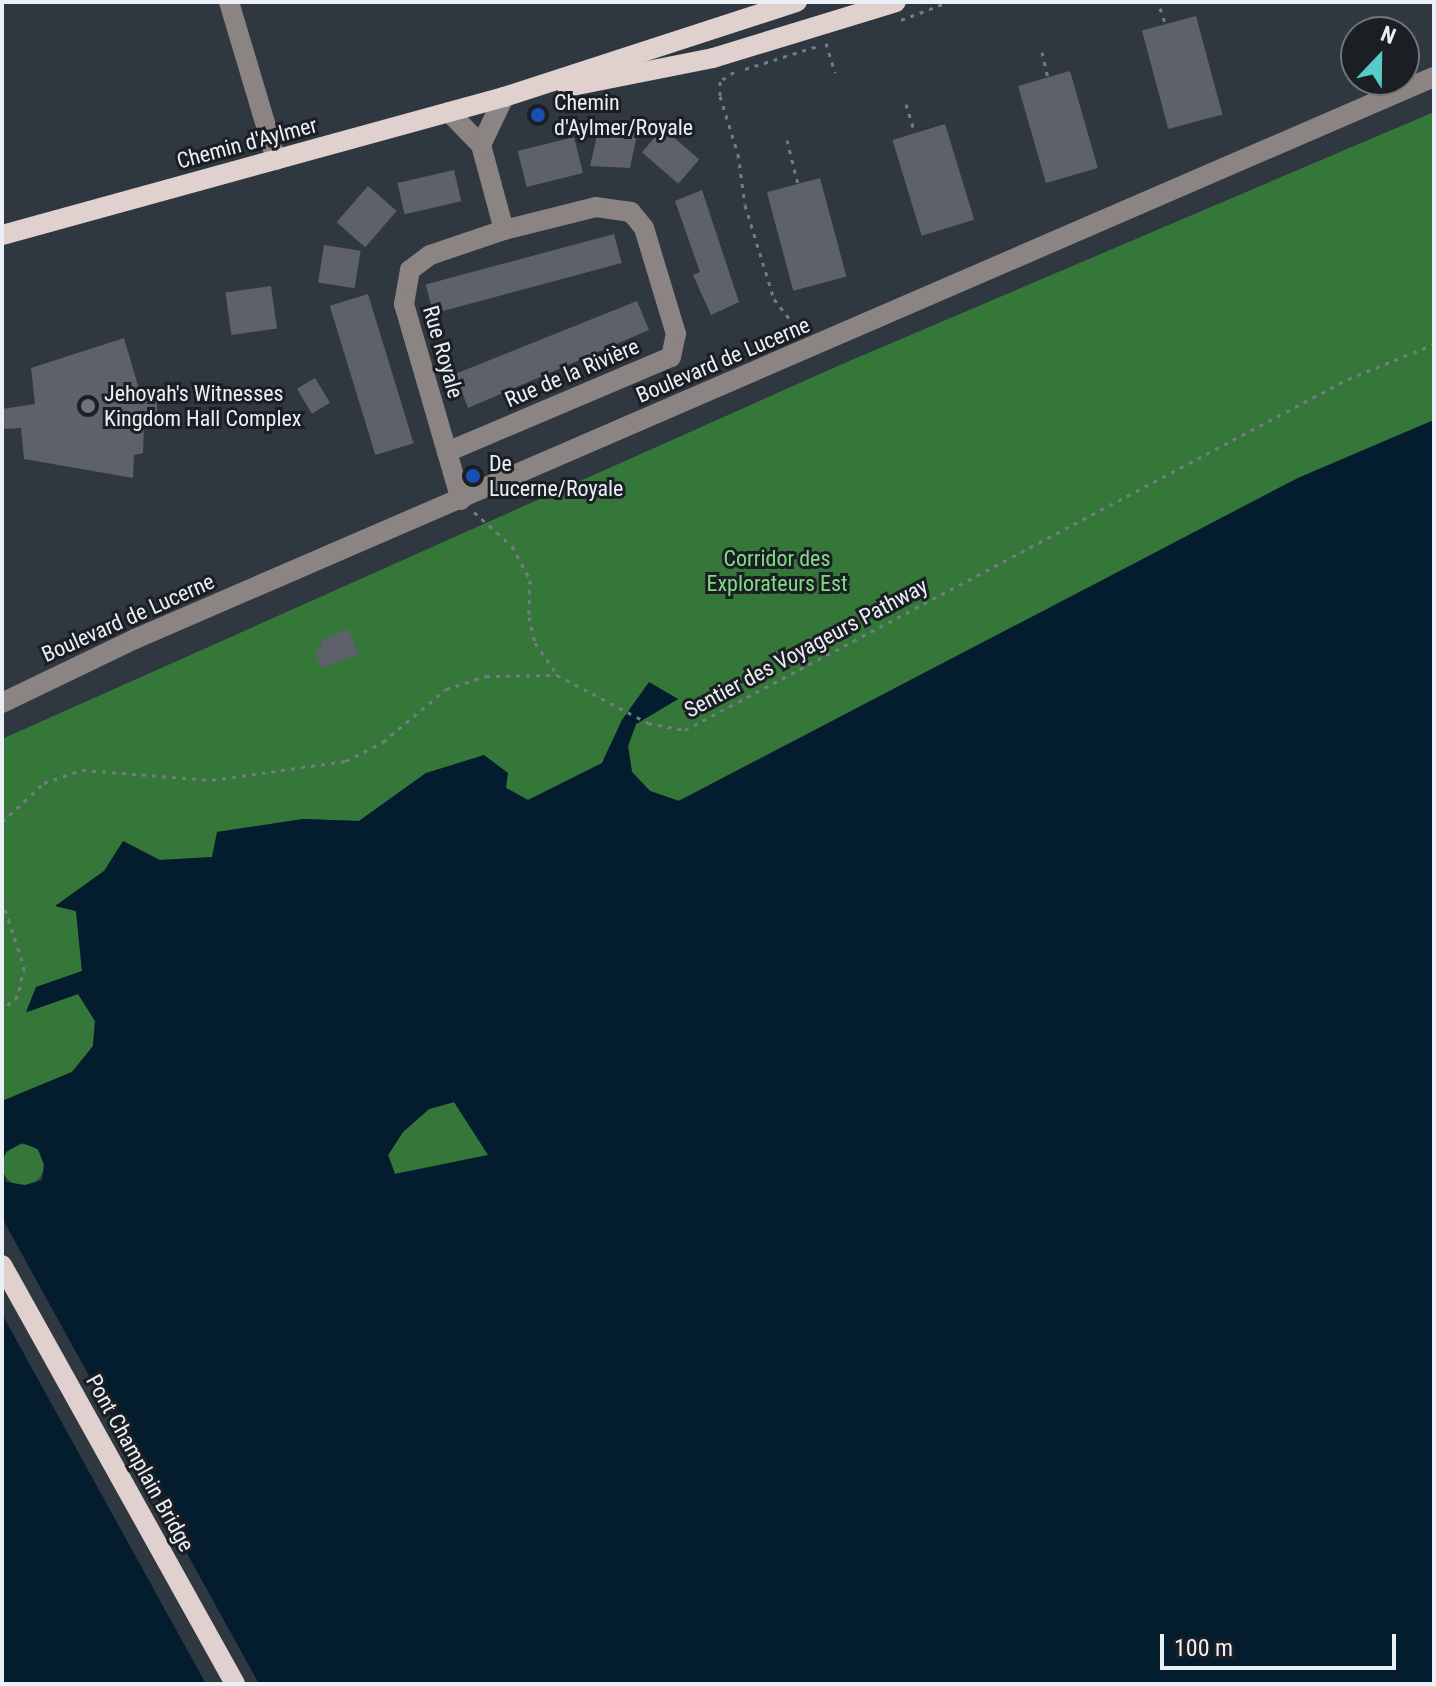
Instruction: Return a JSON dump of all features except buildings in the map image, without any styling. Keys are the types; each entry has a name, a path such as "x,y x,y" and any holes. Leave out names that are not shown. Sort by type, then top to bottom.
{"main road":[{"name":"Chemin d'Aylmer","path":"2,235 504,97 795,2"},
{"name":"Chemin d'Aylmer","path":"504,97 658,72 896,2"},
{"name":"Pont Champlain Bridge","path":"2,1265 235,1684"}],"street":[{"path":"229,2 276,160"},
{"name":"Boulevard de Lucerne","path":"2,701 1434,77"},
{"path":"481,145 504,97"},
{"path":"449,112 481,145 504,230"},
{"name":"Rue Royale","path":"461,500 404,304 410,270 430,255 504,230 596,207 631,212 644,228 676,334 671,357"},
{"name":"Rue de la Rivière","path":"447,452 671,357"}],"path":[{"path":"892,23 918,16 922,9 948,2"},
{"path":"1160,8 1166,25"},
{"path":"809,349 778,310 764,272 720,81 733,72 839,39"},
{"path":"826,43 835,73"},
{"path":"1042,52 1048,78"},
{"path":"906,104 915,133"},
{"path":"787,140 798,184"},
{"name":"Sentier des Voyageurs Pathway","path":"2,822 44,783 64,774 99,769 212,780 324,766 383,742 446,689 486,676 557,675 648,723 673,732 716,717 1155,478 1348,379 1434,344"},
{"path":"461,500 512,546 530,580 529,617 535,643 557,675"},
{"path":"2,900 24,967 18,996 2,1010"}],"green space":[{"name":"Corridor des Explorateurs Est","path":"1434,112 1434,420 1298,478 678,801 650,791 632,772 628,746 636,724 678,699 649,683 622,720 602,763 528,800 506,788 426,773 359,821 303,819 218,832 212,857 160,860 117,854 104,871 56,906 76,911 82,972 36,987 28,1012 78,994 95,1021 93,1046 72,1072 2,1101 2,739 840,365"},
{"path":"454,1102 489,1155 395,1174 388,1155 403,1132 429,1109"},
{"path":"23,1144 38,1150 44,1165 38,1180 23,1186 8,1180 2,1165 8,1150"}],"water":[{"path":"1434,420 1434,1684 2,1684 2,1165 6,1182 25,1185 42,1180 44,1165 38,1149 22,1143 6,1152 2,1163 2,1101 72,1072 93,1046 95,1021 78,994 26,1012 36,987 82,971 76,911 55,906 104,871 123,841 160,860 212,857 217,832 303,819 359,821 426,773 484,755 508,773 506,788 528,800 602,763 622,720 649,682 678,699 636,724 628,746 632,772 650,791 679,801 1298,478","holes":["454,1102 488,1155 395,1174 388,1155 403,1132 429,1109"]}],"pier":[{"path":"2,1218 259,1684 206,1684 2,1314"}],"place":[{"name":"Chemin d'Aylmer/Royale","path":"538,115"},
{"name":"Jehovah's Witnesses Kingdom Hall Complex","path":"88,406"},
{"name":"De Lucerne/Royale","path":"473,476"}]}
